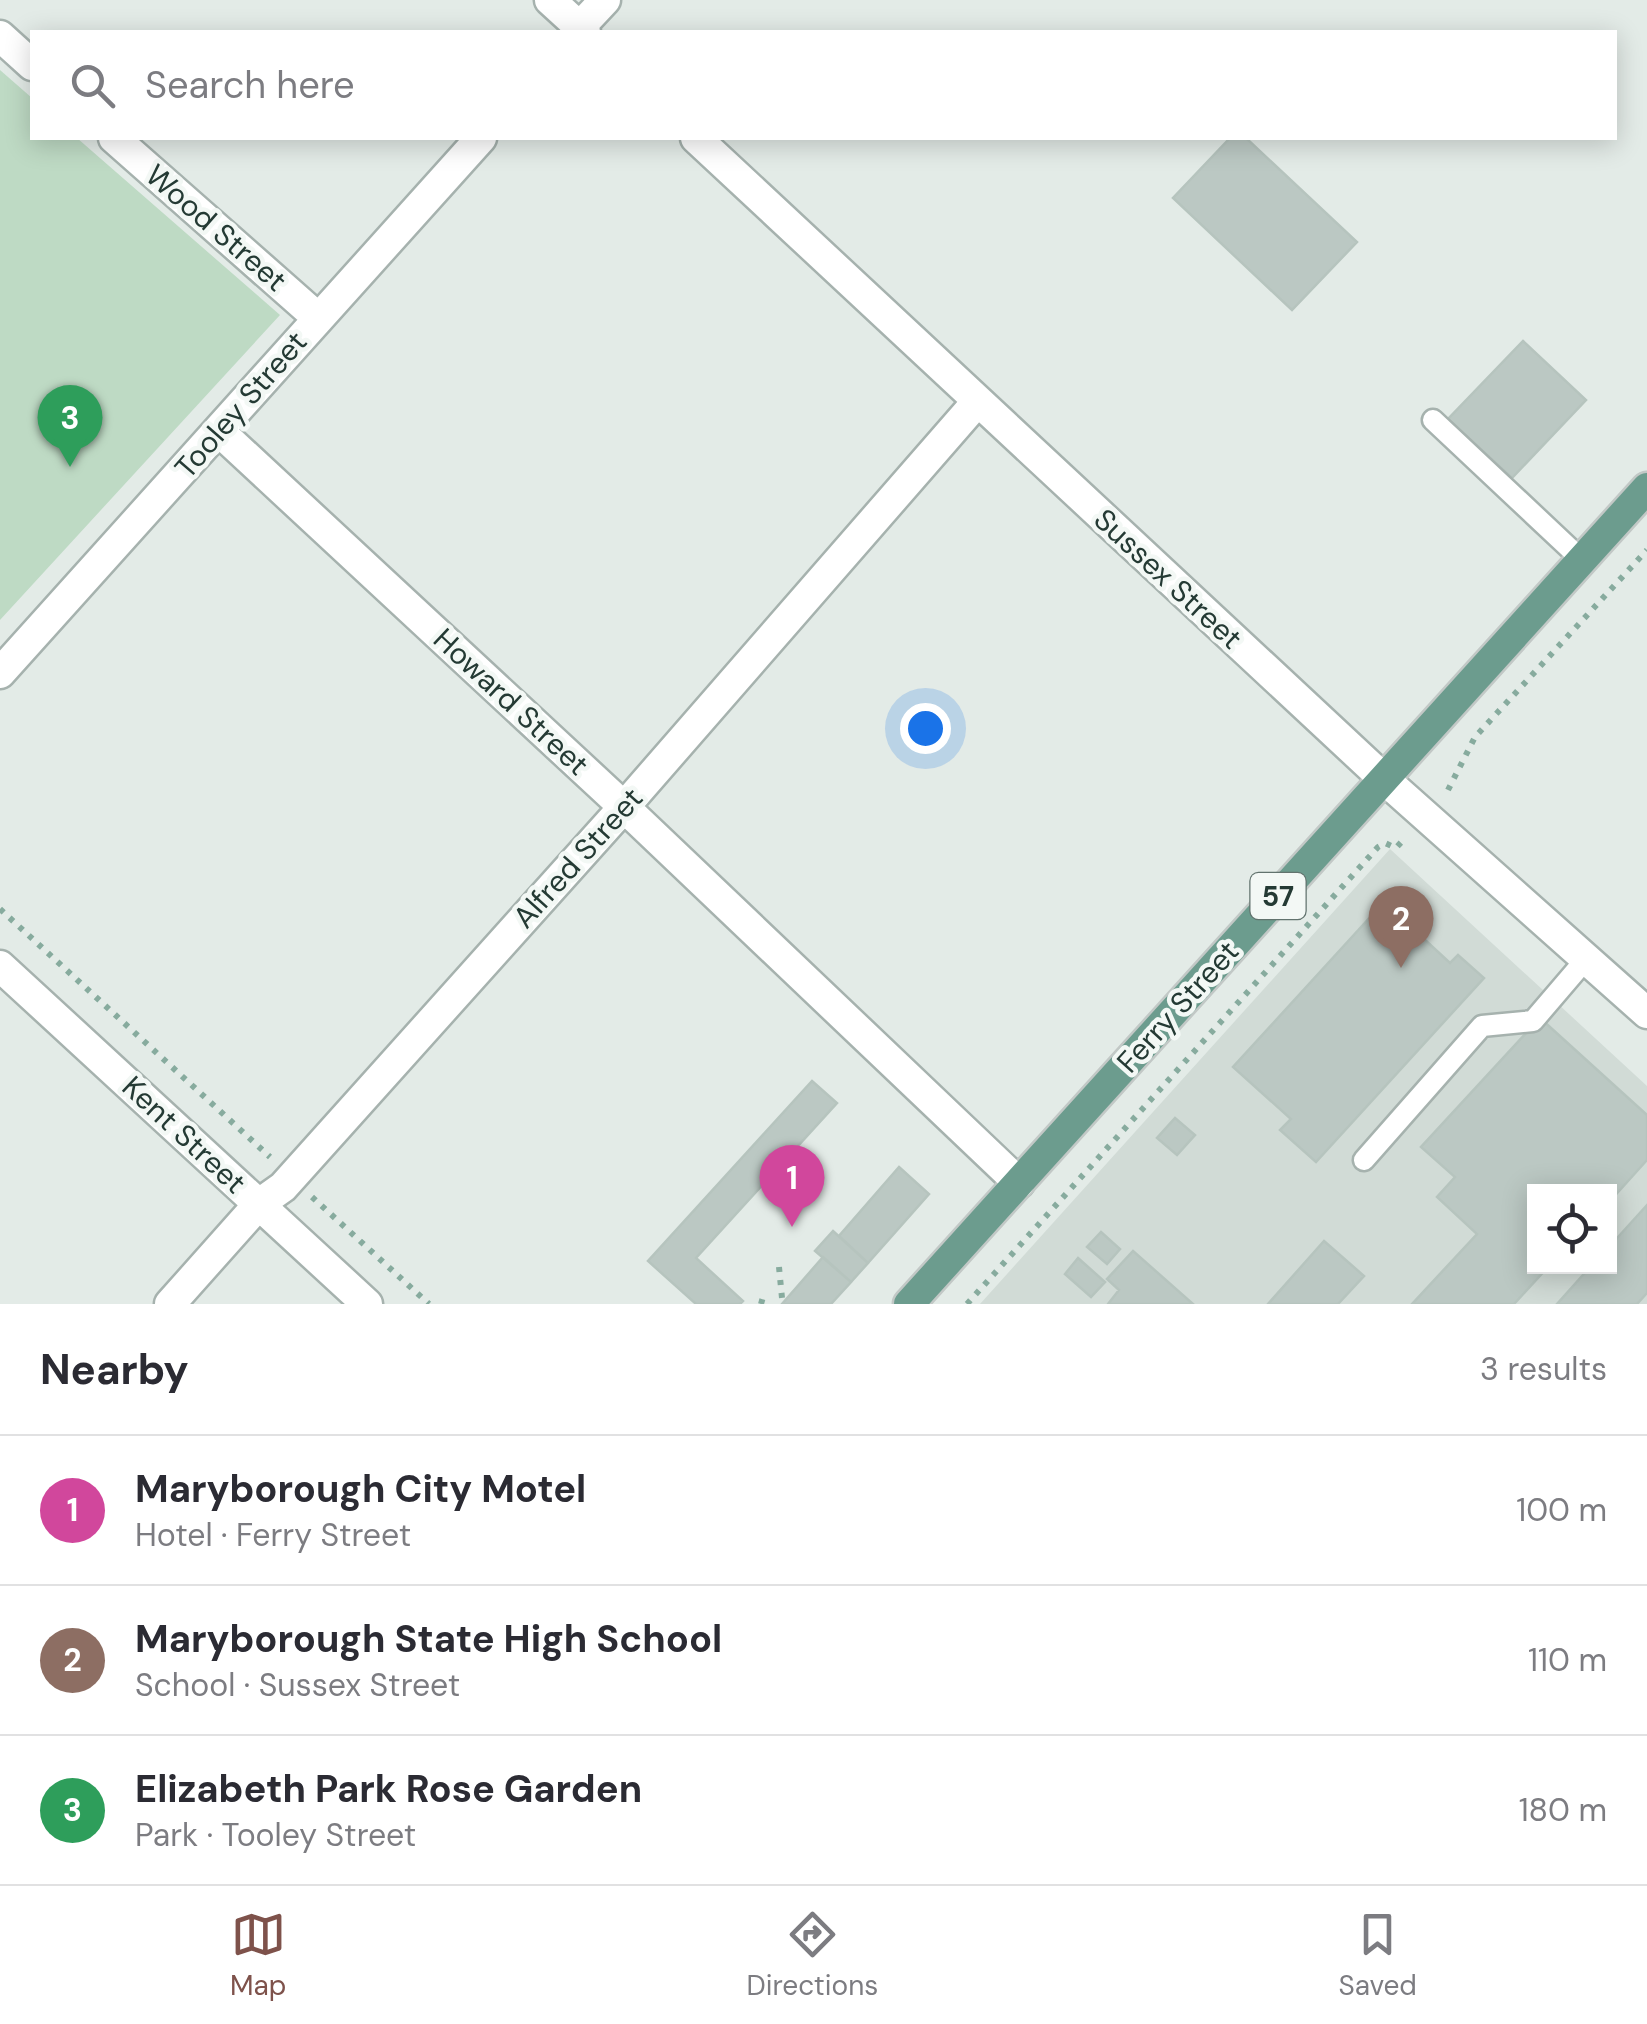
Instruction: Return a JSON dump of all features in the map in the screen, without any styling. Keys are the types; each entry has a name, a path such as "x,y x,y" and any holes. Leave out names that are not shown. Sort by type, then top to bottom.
{"main road":[{"name":"Ferry Street","path":"909,1304 1647,488"}],"street":[{"path":"550,0 579,30"},
{"path":"581,30 605,0"},
{"path":"0,36 30,63"},
{"name":"Wood Street","path":"116,140 318,318"},
{"name":"Tooley Street","path":"0,673 479,140"},
{"name":"Sussex Street","path":"698,140 1384,779 1647,1013"},
{"name":"Alfred Street","path":"170,1304 259,1204 283,1187 624,807 977,402"},
{"name":"Howard Street","path":"219,431 624,807 1018,1183"},
{"name":"Kent Street","path":"0,966 367,1304"}],"lane":[{"path":"1433,420 1582,560"},
{"path":"1364,1160 1482,1026 1533,1021 1586,958"}],"path":[{"path":"1448,790 1475,738 1647,550"},
{"path":"967,1304 1378,846 1385,842 1396,848 1406,837"},
{"path":"0,910 259,1147"},
{"path":"311,1196 429,1304"},
{"path":"779,1267 782,1298"}],"shaded area":[{"path":"1390,849 1647,1086 1647,1304 980,1304"}],"green space":[{"path":"0,70 30,96 30,140 79,140 280,315 0,620"}],"building":[{"path":"1228,140 1248,140 1357,242 1292,310 1173,198"},
{"path":"1523,341 1586,400 1512,478 1448,419"},
{"path":"1384,902 1450,963 1458,955 1484,978 1316,1162 1280,1130 1291,1119 1233,1067"},
{"path":"1540,1018 1647,1115 1647,1160 1617,1193 1617,1184 1527,1184 1527,1274 1542,1274 1514,1304 1412,1304 1477,1234 1437,1197 1455,1177 1421,1147"},
{"path":"812,1081 837,1103 696,1258 743,1301 696,1304 648,1261"},
{"path":"1175,1118 1195,1135 1177,1155 1157,1138"},
{"path":"899,1167 929,1194 868,1263 839,1236"},
{"path":"1647,1205 1647,1293 1637,1304 1557,1304 1584,1274 1617,1274 1617,1238"},
{"path":"833,1231 868,1263 851,1282 815,1251"},
{"path":"1101,1232 1120,1249 1107,1264 1087,1247"},
{"path":"1324,1241 1364,1276 1338,1304 1268,1304"},
{"path":"1133,1251 1193,1304 1108,1304 1119,1290 1107,1279"},
{"path":"823,1257 851,1282 831,1304 782,1304"},
{"path":"1078,1258 1105,1282 1091,1297 1065,1274"}],"place":[{"name":"Elizabeth Park Rose Garden","path":"70,467"},
{"name":"Maryborough State High School","path":"1401,968"},
{"name":"Maryborough City Motel","path":"792,1227"}]}
